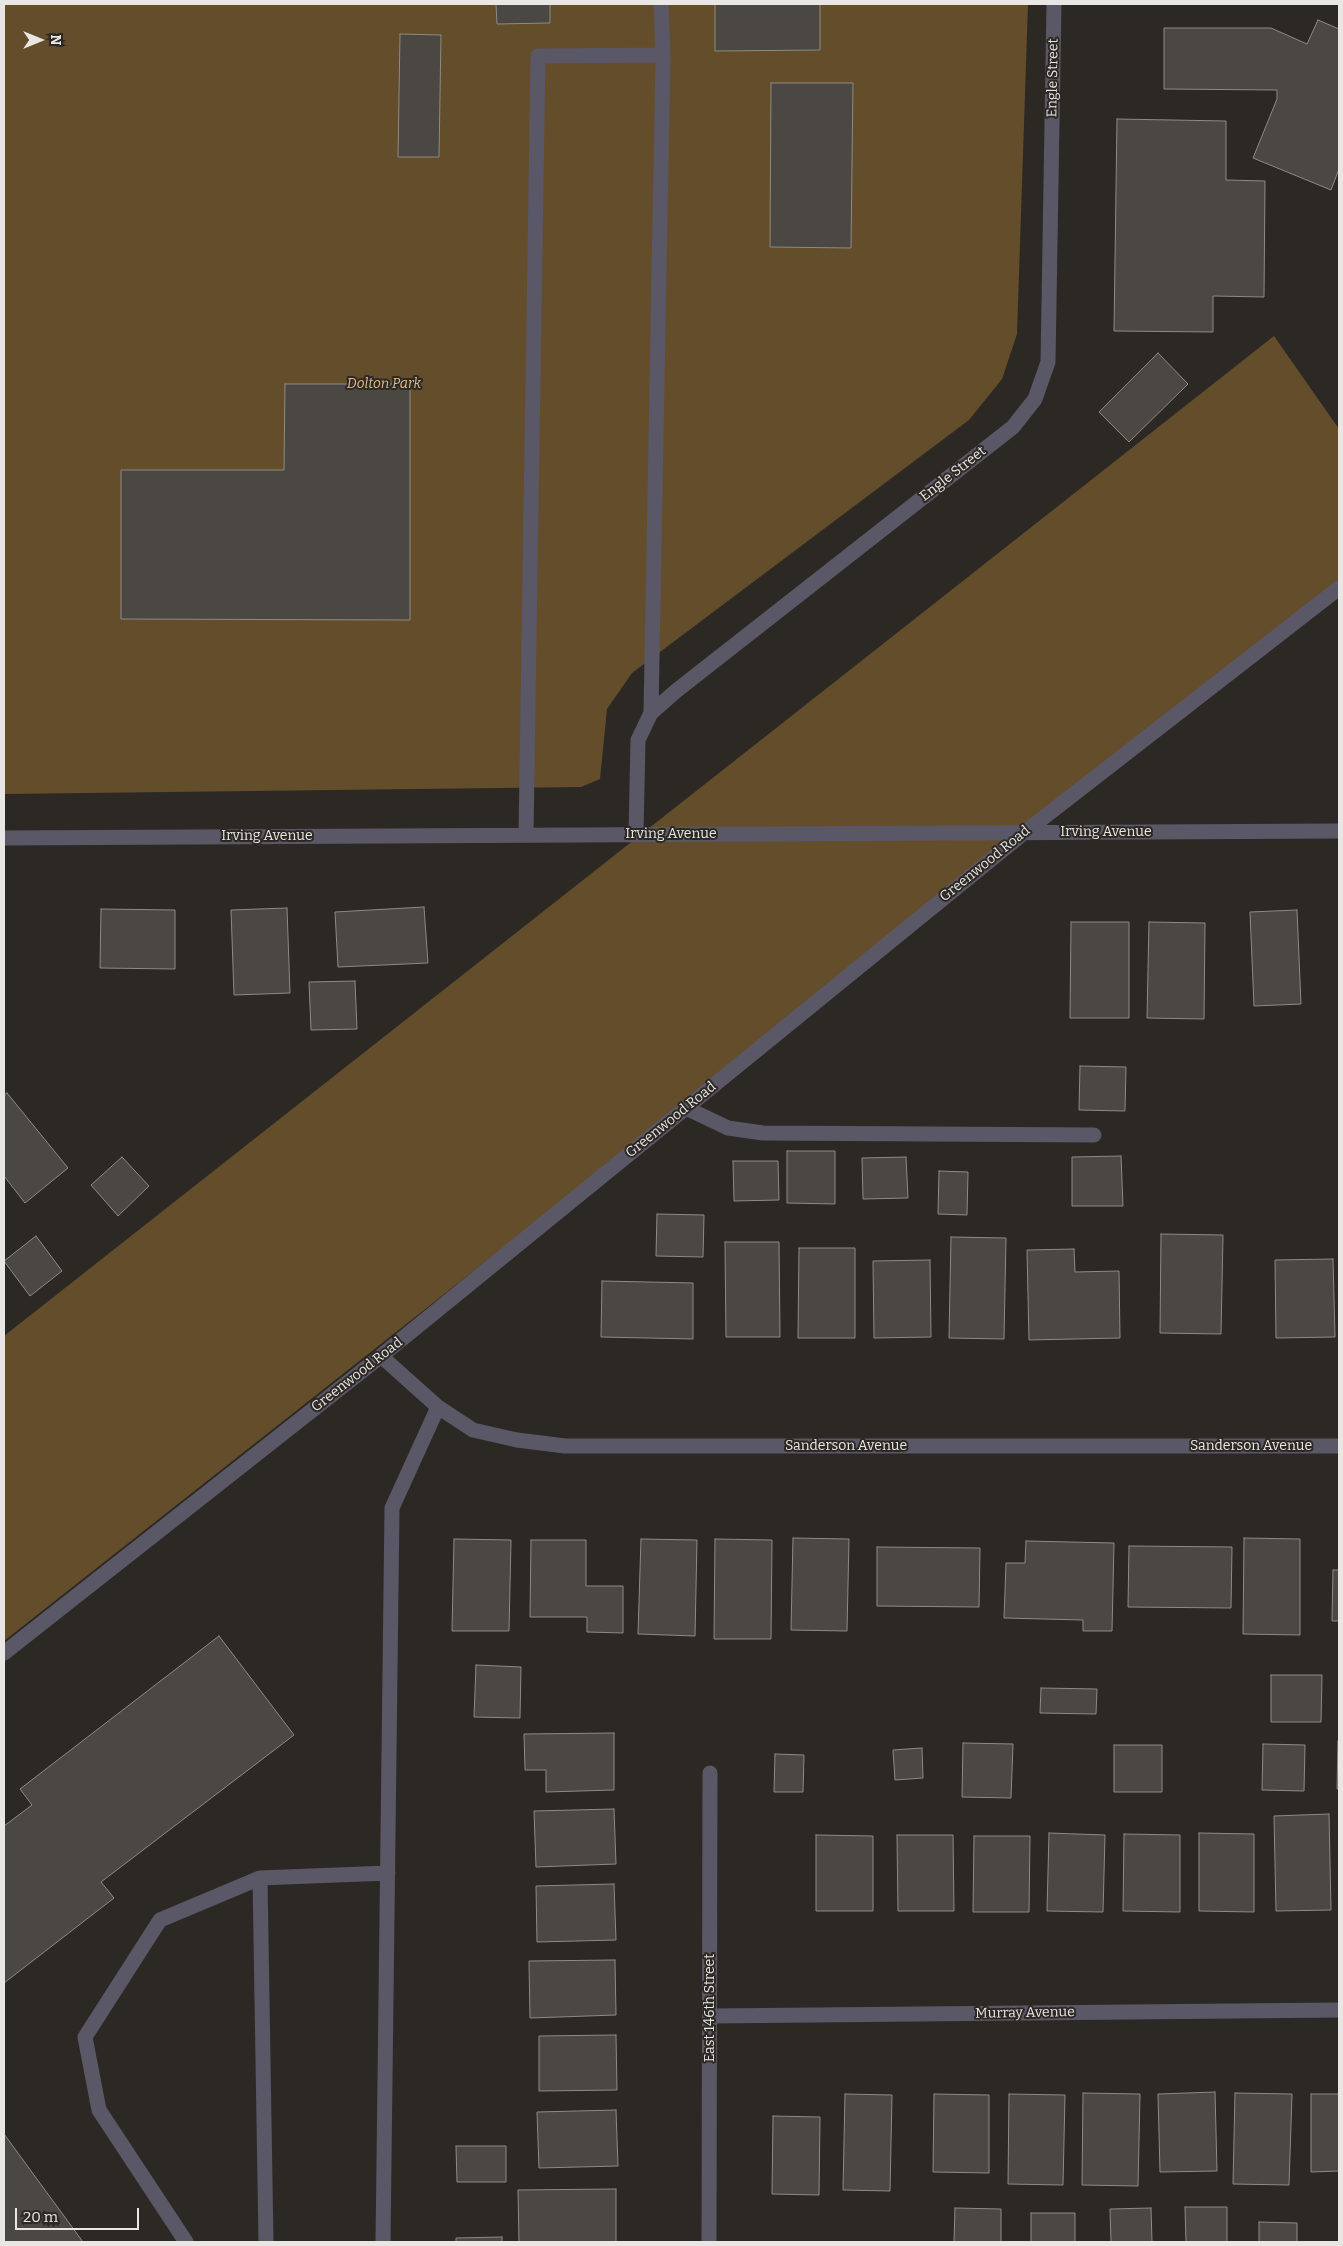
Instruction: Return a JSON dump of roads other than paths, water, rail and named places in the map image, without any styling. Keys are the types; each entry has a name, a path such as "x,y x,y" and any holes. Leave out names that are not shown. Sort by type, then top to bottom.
{"street":[{"path":"651,713 663,55 661,4"},
{"name":"Engle Street","path":"636,834 638,740 651,713 676,691 1013,427 1035,399 1048,362 1054,4"},
{"path":"526,835 538,56 663,55"},
{"name":"Greenwood Road","path":"4,1653 382,1356 1025,832 1339,588"},
{"name":"Irving Avenue","path":"4,838 1339,831"},
{"path":"686,1108 728,1128 763,1133 1094,1135"},
{"name":"Sanderson Avenue","path":"382,1356 438,1407 473,1430 518,1440 565,1446 1339,1446"},
{"path":"383,2242 392,1508 438,1407"},
{"name":"East 146th Street","path":"710,1773 710,2242"},
{"path":"186,2242 98,2110 86,2037 160,1920 260,1878 388,1873"},
{"path":"260,1878 266,2242"},
{"name":"Murray Avenue","path":"710,2016 1339,2010"}],"park label":[{"name":"Dolton Park","path":"384,384"}]}
